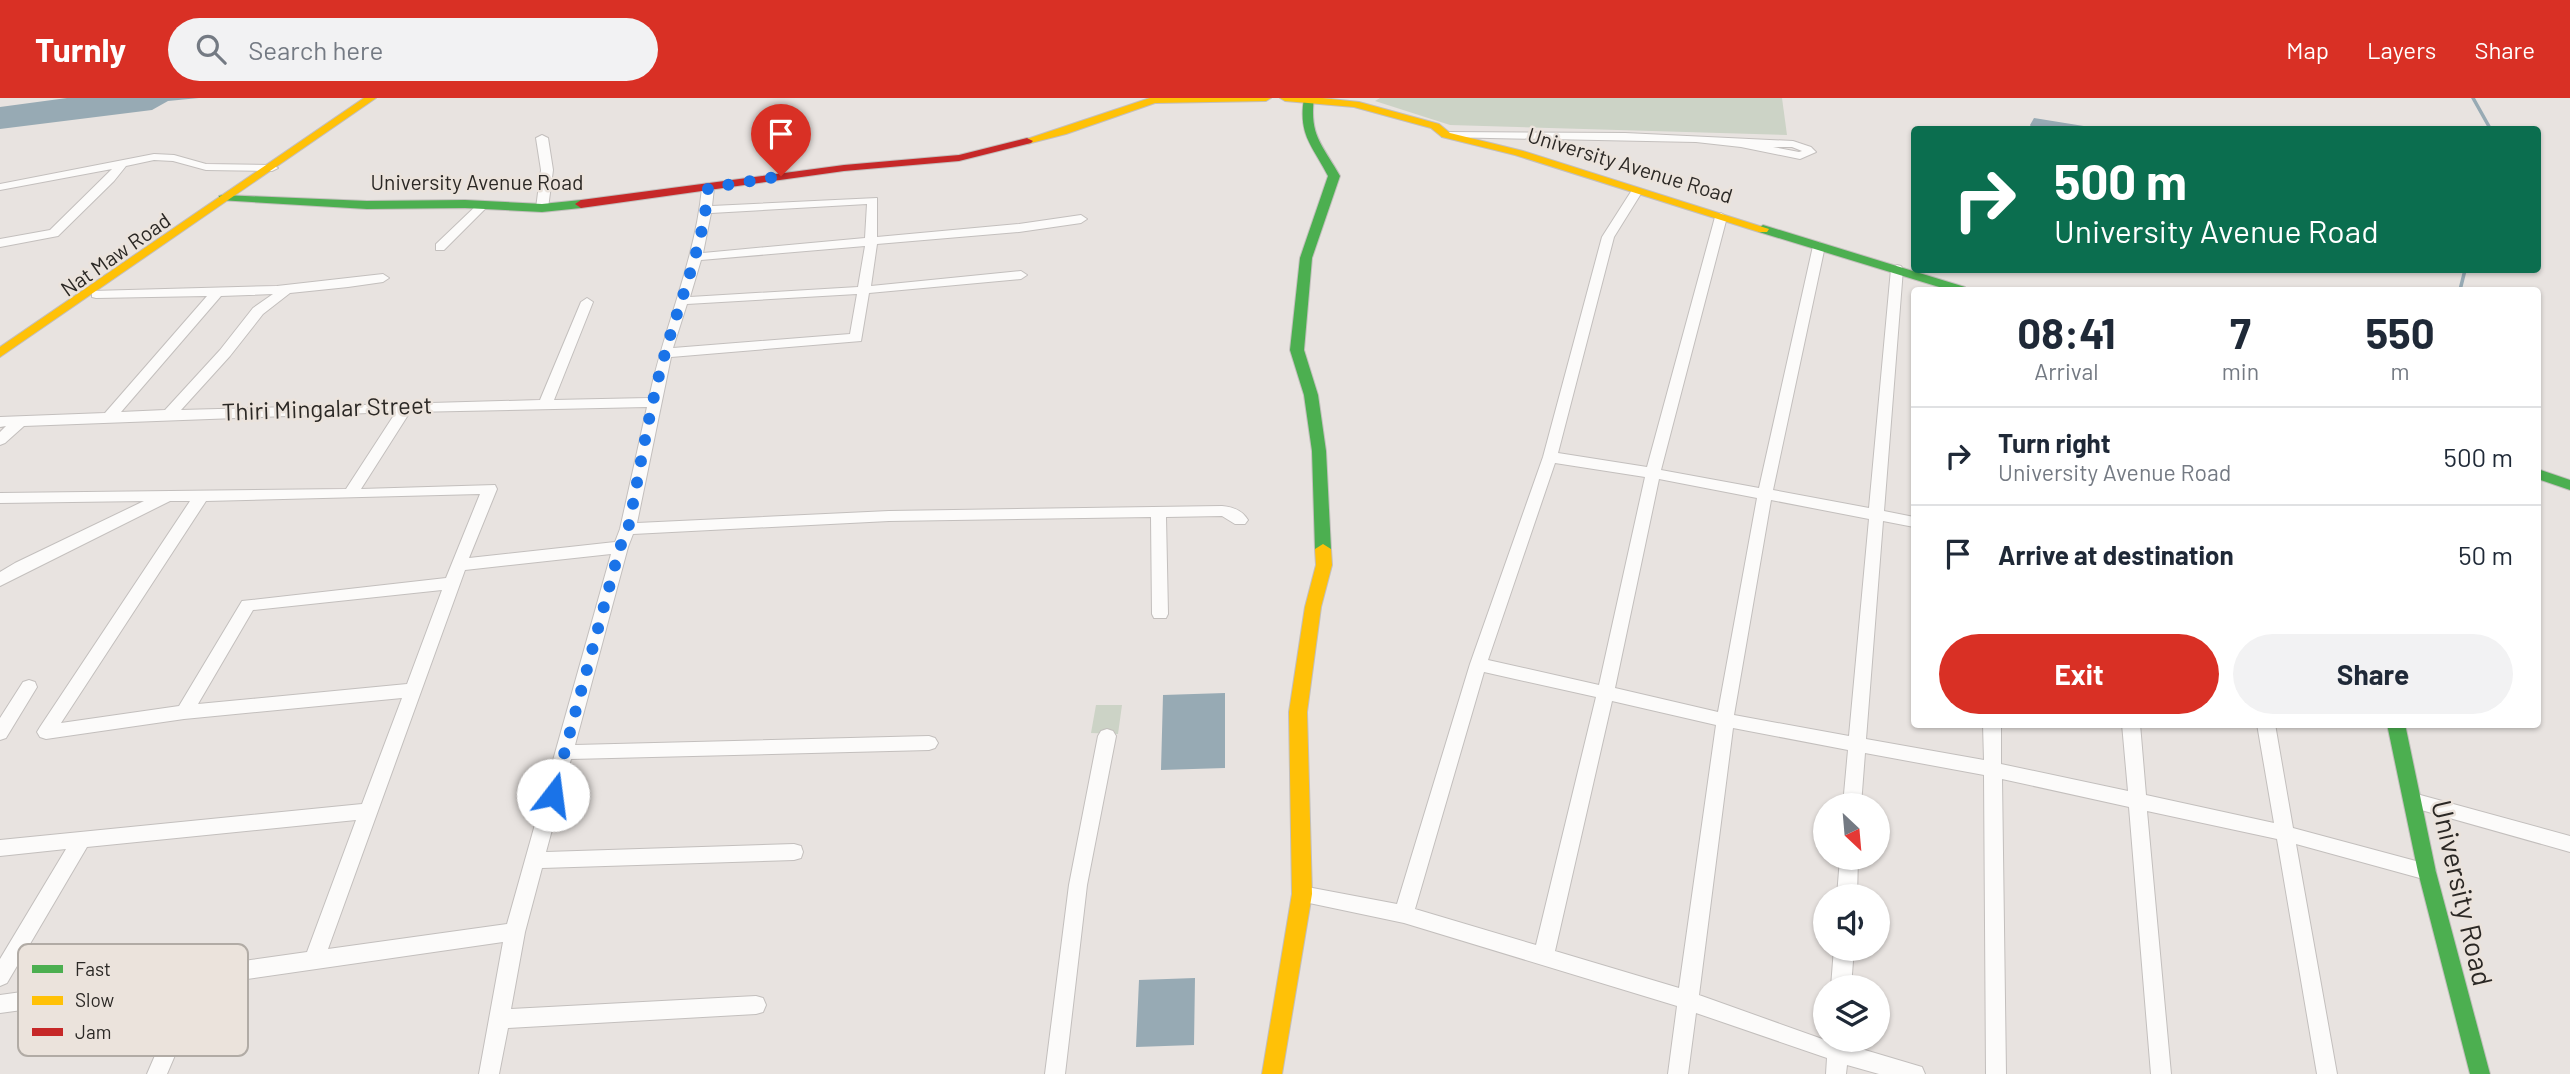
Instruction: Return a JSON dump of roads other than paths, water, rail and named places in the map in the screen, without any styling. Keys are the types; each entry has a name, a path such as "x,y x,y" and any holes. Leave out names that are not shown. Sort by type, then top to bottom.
{"main road":[{"name":"Nat Maw Road","path":"0,353 372,98"},
{"name":"University Avenue Road","path":"228,199 542,208 619,201 844,168 959,158 1062,132 1154,100 1266,98"},
{"name":"University Avenue Road","path":"1285,98 1354,104 1435,126 1446,135 1508,150 1636,192 1952,287"},
{"path":"1272,1074 1302,894 1298,712 1313,607 1324,565 1320,451 1311,395 1297,350 1306,258 1334,176 1328,162 1307,137 1303,124 1309,99"},
{"name":"Nat Maw Road","path":"0,362 228,199"},
{"path":"2541,475 2570,485"},
{"name":"University Road","path":"2397,728 2427,872 2480,1074"}],"street":[{"path":"1446,135 1586,135 1793,144 1810,152 1800,156 1734,142"},
{"path":"542,138 547,170 542,208"},
{"path":"0,187 123,162 174,158 206,167 272,168"},
{"path":"0,243 54,233 110,179 123,162"},
{"path":"489,1074 501,1018 514,932 620,547 628,529 665,353 696,257 708,188"},
{"path":"1404,914 1479,664 1550,457 1608,237 1636,192"},
{"path":"665,353 856,338 871,243 873,200 706,210"},
{"path":"440,247 483,205"},
{"path":"1543,958 1653,473 1721,217"},
{"path":"696,257 871,243 1081,219"},
{"path":"1678,1074 1725,720 1765,494 1819,246"},
{"path":"1853,793 1897,269"},
{"path":"681,301 865,290 1021,275"},
{"path":"96,294 287,289 353,284 383,278"},
{"path":"169,415 225,354 258,310 287,289"},
{"path":"108,418 219,290"},
{"path":"546,403 587,302"},
{"name":"Thiri Mingalar Street","path":"0,422 274,410 655,402"},
{"path":"350,494 405,409"},
{"path":"0,440 20,421"},
{"path":"1550,457 1653,473 1911,522"},
{"path":"0,498 350,494 490,489 459,565 314,960"},
{"path":"0,580 20,567 171,495"},
{"path":"202,495 46,732 184,712 414,690"},
{"path":"628,529 889,516 1222,510 1230,512 1240,520"},
{"path":"1158,512 1160,614"},
{"path":"459,565 620,547"},
{"path":"0,567 20,567"},
{"path":"184,712 248,605 454,583"},
{"path":"1479,664 1725,720 1991,769 2284,833 2427,872"},
{"path":"0,733 29,687"},
{"path":"1992,728 1996,1074"},
{"path":"2131,728 2135,801 2161,1074"},
{"path":"2267,728 2327,1074"},
{"path":"1055,1074 1078,885 1107,736"},
{"path":"565,752 929,743"},
{"path":"2413,801 2570,844"},
{"path":"0,848 368,811"},
{"path":"20,944 81,840"},
{"path":"536,860 793,852"},
{"path":"1302,894 1404,914 1813,1038"},
{"path":"248,970 514,932"},
{"path":"0,977 18,947"},
{"path":"0,1004 18,1002"},
{"path":"501,1018 756,1005"},
{"path":"1836,1074 1838,1052"},
{"path":"1854,1052 1915,1074"},
{"path":"157,1074 165,1056"}],"water":[{"path":"67,98 199,98 168,101 152,110 0,129 0,107"},
{"path":"2034,118 2084,126 2030,126"},
{"path":"1225,693 1225,768 1161,770 1163,695"},
{"path":"1195,978 1194,1045 1136,1047 1139,980"}],"waterway":[{"path":"2473,98 2489,126"},
{"path":"2461,287 2464,273"}]}
